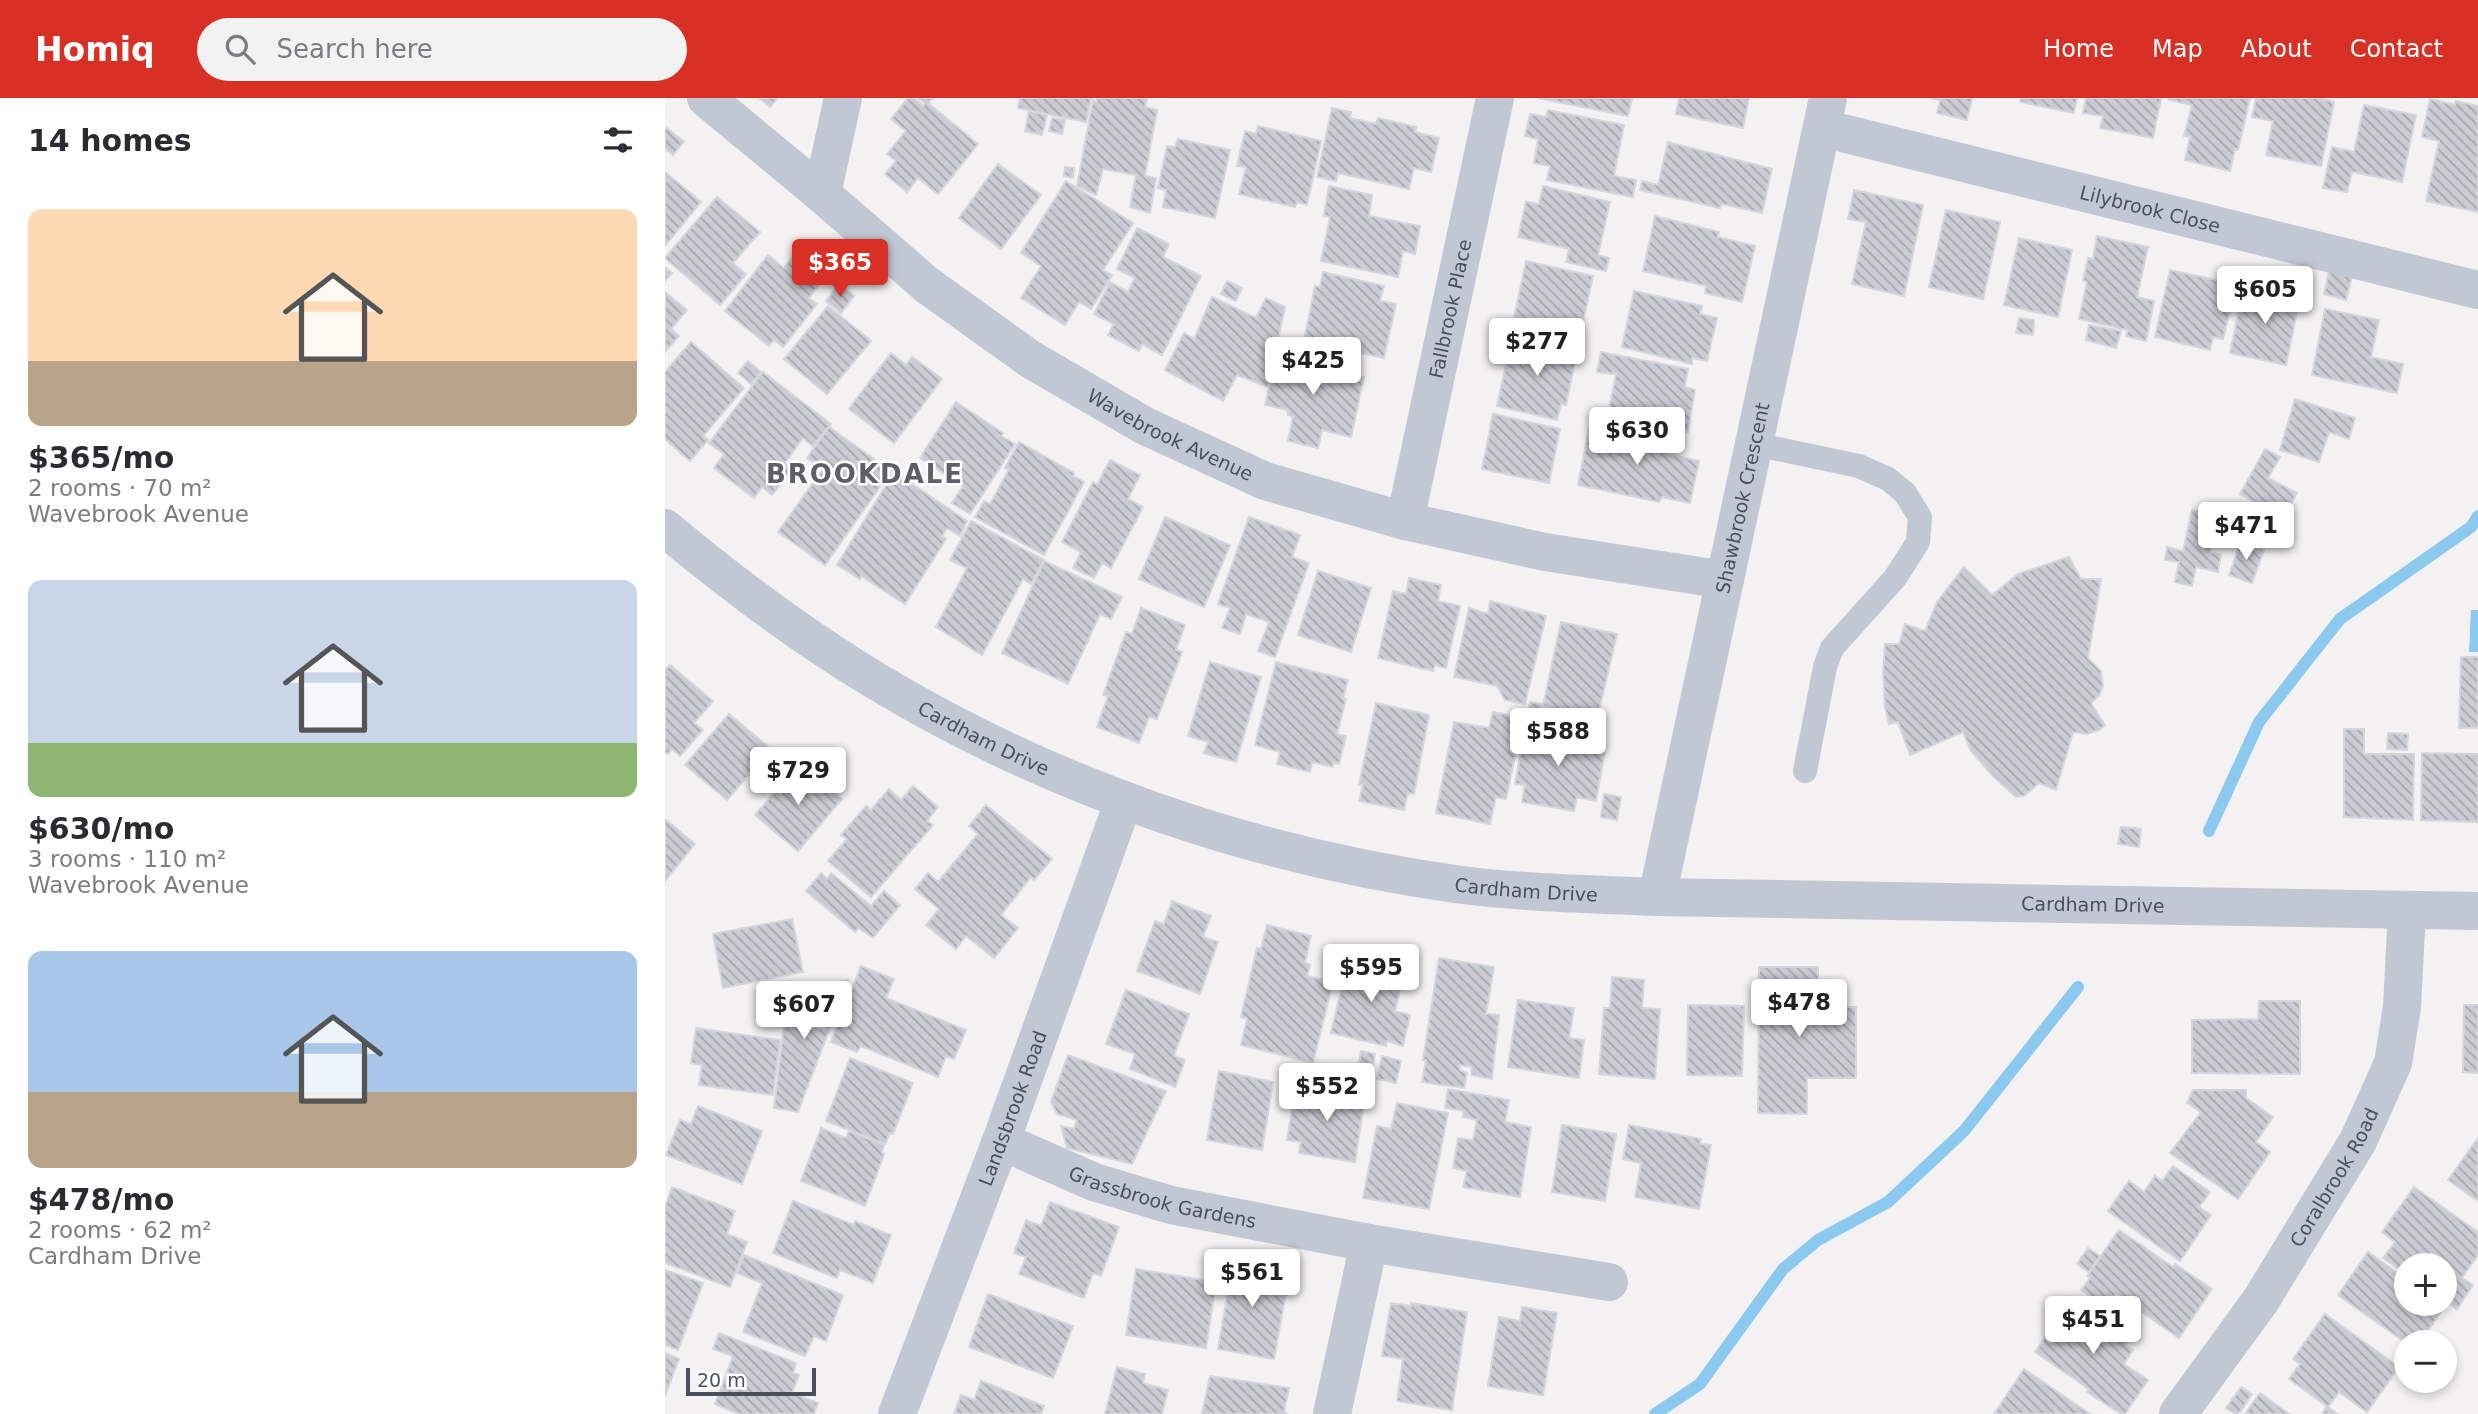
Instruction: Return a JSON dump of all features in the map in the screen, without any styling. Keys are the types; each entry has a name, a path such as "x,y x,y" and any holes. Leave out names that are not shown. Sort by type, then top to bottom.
{"street":[{"name":"Wavebrook Avenue","path":"706,98 927,285 1030,359 1145,426 1265,481 1405,521 1545,552 1725,580"},
{"path":"822,194 843,98"},
{"name":"Fallbrook Place","path":"1405,521 1491,99"},
{"name":"Lilybrook Close","path":"1825,113 2478,290"},
{"name":"Shawbrook Crescent","path":"1657,897 1825,113"},
{"name":"Cardham Drive","path":"665,528 717,572 795,629 876,681 960,728 1047,769 1124,800 1246,840 1330,861 1428,879 1527,891 1657,897 2478,911"},
{"name":"Landsbrook Road","path":"897,1414 1001,1141 1124,800"},
{"name":"Coralbrook Road","path":"2178,1414 2261,1300 2358,1141 2393,1063 2402,1007 2407,911"},
{"name":"Grassbrook Gardens","path":"1001,1141 1094,1182 1171,1205 1369,1243 1609,1282"},
{"path":"1332,1414 1369,1243"}],"lane":[{"path":"1754,444 1859,466 1888,478 1905,493 1920,517 1918,542 1895,578 1832,648 1825,667 1805,771"}],"water":[{"path":"2471,610 2478,610 2478,652 2469,652"}],"building":[{"path":"759,98 777,98 770,107"},
{"path":"908,98 914,98 923,106 925,103 918,98 933,98 928,103 978,144 938,194 918,178 907,192 885,174 896,161 887,154 906,131 891,119"},
{"path":"1020,98 1091,98 1086,122 1018,108"},
{"path":"1097,98 1147,98 1145,107 1157,110 1145,176 1156,178 1150,213 1130,207 1136,175 1103,169 1096,195 1077,186 1093,100 1097,102"},
{"path":"1538,98 1632,98 1628,116"},
{"path":"1679,98 1749,98 1743,128 1676,114"},
{"path":"1931,98 1972,98 1967,120 1937,113 1940,100"},
{"path":"2021,98 2077,98 2074,113 2020,102"},
{"path":"2086,98 2161,98 2153,138 2100,128 2103,116 2083,113"},
{"path":"2169,98 2250,98 2238,150 2235,149 2230,171 2185,160 2190,137 2184,136 2192,105"},
{"path":"2256,98 2318,98 2334,102 2321,166 2266,155 2273,121 2252,117"},
{"path":"2430,99 2455,105 2456,101 2478,106 2478,212 2426,201 2439,141 2422,137"},
{"path":"2364,105 2416,115 2402,182 2352,172 2347,192 2323,188 2332,147 2354,152"},
{"path":"1332,108 1351,112 1350,118 1376,124 1378,118 1416,127 1415,132 1439,138 1431,172 1414,168 1409,189 1338,173 1336,181 1317,177"},
{"path":"1548,110 1624,125 1614,176 1636,180 1633,197 1547,180 1550,166 1534,163 1538,139 1525,136 1530,114 1546,117"},
{"path":"1029,111 1047,115 1042,135 1025,131"},
{"path":"1052,118 1065,120 1062,134 1049,131"},
{"path":"1258,126 1321,141 1307,205 1297,202 1295,207 1239,194 1246,167 1237,166 1245,131 1256,134"},
{"path":"667,128 684,142 673,155 665,149"},
{"path":"1178,139 1230,150 1215,218 1163,207 1166,190 1158,188 1167,146 1175,147"},
{"path":"1668,142 1772,169 1762,213 1722,204 1720,208 1640,190 1642,181 1658,185"},
{"path":"998,164 1041,195 1001,249 959,218"},
{"path":"1065,167 1074,168 1073,178 1064,176"},
{"path":"665,172 701,202 665,246"},
{"path":"1066,181 1133,223 1103,270 1112,275 1091,309 1079,302 1065,325 1021,298 1041,266 1021,253"},
{"path":"1329,186 1372,195 1369,216 1420,226 1415,254 1403,251 1398,277 1321,261 1330,217 1324,216"},
{"path":"1543,186 1610,202 1598,255 1609,258 1606,271 1566,262 1569,249 1518,237 1526,202 1539,204"},
{"path":"1854,190 1923,205 1904,296 1852,284 1866,222 1848,219"},
{"path":"717,197 760,232 733,263 746,274 720,305 665,258"},
{"path":"1946,210 2000,222 1983,299 1929,287"},
{"path":"1655,216 1719,232 1718,237 1755,246 1742,302 1705,293 1706,286 1643,271"},
{"path":"1137,228 1169,244 1163,257 1201,276 1162,355 1142,344 1139,351 1108,335 1114,324 1094,314 1110,282 1128,292 1135,278 1117,269"},
{"path":"2097,236 2148,247 2137,297 2154,301 2146,341 2126,336 2128,330 2079,319 2087,282 2083,280 2088,258 2093,259"},
{"path":"2019,238 2072,250 2058,317 2004,305"},
{"path":"768,255 784,268 791,258 821,282 809,298 817,304 783,347 774,340 769,346 725,311"},
{"path":"1526,261 1593,276 1581,332 1514,318"},
{"path":"2330,266 2353,272 2346,300 2324,294"},
{"path":"665,267 672,273 665,281"},
{"path":"2170,270 2225,282 2222,295 2233,298 2223,339 2213,337 2210,350 2155,337"},
{"path":"1323,272 1384,286 1380,301 1396,304 1384,358 1304,341 1315,286 1320,287"},
{"path":"1227,281 1242,288 1236,301 1221,294"},
{"path":"839,284 854,296 841,313 826,301"},
{"path":"2244,286 2300,298 2286,365 2230,353"},
{"path":"1634,291 1702,306 1700,314 1717,318 1707,361 1692,358 1692,364 1622,347"},
{"path":"665,292 687,310 671,329 679,336 665,352"},
{"path":"1212,297 1256,318 1266,298 1285,307 1268,387 1237,375 1223,401 1165,370 1184,333 1194,339"},
{"path":"828,306 871,341 827,394 784,359"},
{"path":"2325,309 2379,320 2371,357 2403,364 2397,393 2312,375"},
{"path":"2019,318 2034,320 2033,335 2016,333"},
{"path":"2089,325 2121,331 2116,348 2086,340"},
{"path":"1512,337 1577,352 1566,405 1561,404 1557,420 1497,406"},
{"path":"691,342 744,388 703,436 708,440 690,461 665,439 665,372"},
{"path":"1278,345 1306,350 1303,364 1364,377 1351,437 1322,430 1318,448 1288,441 1293,416 1288,415 1288,410 1265,405"},
{"path":"1601,352 1688,369 1685,387 1695,390 1688,432 1678,431 1677,439 1606,425 1616,374 1597,372"},
{"path":"891,353 906,365 912,357 942,379 894,443 849,409"},
{"path":"748,361 761,372 751,384 738,373"},
{"path":"763,372 831,424 813,446 803,438 785,463 793,469 772,495 762,487 754,498 714,468 724,454 709,443"},
{"path":"2295,399 2355,418 2349,439 2329,432 2319,462 2280,450"},
{"path":"956,402 1015,444 970,514 952,503 963,486 920,458"},
{"path":"1493,414 1560,429 1549,483 1482,469"},
{"path":"829,427 891,471 825,565 778,532 823,469 807,458"},
{"path":"1613,428 1671,440 1668,454 1699,461 1690,503 1662,497 1659,502 1578,485 1589,429 1612,434"},
{"path":"1019,442 1074,473 1073,476 1084,482 1044,555 975,517 984,501 990,504 1009,469 1005,468"},
{"path":"2265,449 2280,457 2268,478 2297,493 2283,518 2240,494"},
{"path":"1110,460 1140,475 1128,499 1143,507 1111,568 1102,563 1094,578 1073,568 1081,552 1062,542 1093,482 1097,485"},
{"path":"894,472 967,521 960,536 947,528 942,536 946,539 905,604 861,576 860,579 837,565"},
{"path":"2192,510 2218,515 2210,552 2221,555 2218,572 2196,567 2192,586 2175,582 2179,562 2165,560 2167,547 2183,551"},
{"path":"1165,517 1230,545 1204,607 1139,579"},
{"path":"1249,517 1300,535 1292,557 1309,563 1275,657 1258,651 1269,622 1246,614 1240,634 1222,628 1230,608 1218,604"},
{"path":"971,521 1044,560 1031,584 1023,579 982,655 936,627 967,568 950,560"},
{"path":"2241,541 2264,550 2252,583 2229,575"},
{"path":"2069,557 2081,579 2101,579 2088,658 2101,671 2103,686 2099,696 2091,703 2105,725 2087,734 2073,732 2056,790 2039,783 2024,796 2016,797 1971,751 1963,732 1910,755 1898,722 1889,724 1885,707 1885,644 1899,644 1905,624 1925,631 1937,602 1964,567 1992,595 2018,574"},
{"path":"1044,561 1122,597 1111,619 1100,614 1068,684 1002,653"},
{"path":"1318,571 1371,588 1351,652 1298,635"},
{"path":"1409,578 1441,585 1438,601 1460,606 1446,668 1435,665 1433,671 1378,658 1393,591 1406,594"},
{"path":"1490,601 1546,616 1525,704 1505,700 1497,686 1454,677 1469,608 1488,614"},
{"path":"1141,608 1185,625 1176,650 1182,652 1157,719 1149,717 1139,743 1097,727 1108,696 1103,695 1126,632 1132,634"},
{"path":"1561,622 1617,634 1594,732 1544,721 1547,707 1543,706"},
{"path":"2461,657 2478,657 2478,728 2459,728"},
{"path":"1210,662 1261,677 1236,762 1204,753 1208,742 1188,736"},
{"path":"1276,662 1348,680 1337,734 1346,736 1339,764 1333,763 1333,767 1312,762 1310,772 1277,764 1280,752 1255,745"},
{"path":"670,665 713,701 694,723 703,730 680,756 672,749 668,754 665,752 665,670"},
{"path":"1530,702 1542,704 1540,717 1528,716"},
{"path":"1376,703 1429,715 1414,794 1408,793 1404,810 1359,801 1363,784 1359,785"},
{"path":"1493,712 1523,718 1506,799 1496,797 1490,824 1436,813 1454,722 1489,728"},
{"path":"729,714 771,749 727,800 685,765"},
{"path":"1527,719 1548,723 1546,735 1606,745 1596,801 1577,797 1574,811 1522,802 1525,785 1515,784"},
{"path":"2344,729 2364,729 2364,754 2414,754 2413,820 2344,817"},
{"path":"2388,733 2408,734 2407,750 2387,749"},
{"path":"2422,753 2478,754 2478,822 2421,820"},
{"path":"799,764 842,799 798,851 755,815"},
{"path":"913,786 938,807 927,821 933,825 871,897 828,861 847,839 841,835 866,806 871,810 889,789 901,800"},
{"path":"1604,794 1621,797 1617,820 1601,817"},
{"path":"986,805 1052,859 1034,880 1031,877 1001,915 1018,928 994,958 966,936 956,949 926,925 939,909 915,889 928,873 938,882 978,834 969,826"},
{"path":"665,819 695,844 665,881"},
{"path":"2121,827 2141,829 2139,847 2118,844"},
{"path":"821,873 827,879 831,873 871,906 884,891 900,905 873,938 859,928 855,932 806,891"},
{"path":"1172,901 1211,916 1203,937 1218,942 1200,994 1137,971 1155,921 1164,924"},
{"path":"792,919 803,972 723,988 713,934"},
{"path":"1267,925 1311,936 1305,963 1310,965 1307,976 1333,982 1313,1063 1241,1045 1247,1019 1241,1017 1257,948 1261,949"},
{"path":"1349,956 1405,969 1395,1011 1410,1015 1403,1046 1387,1041 1386,1046 1331,1033"},
{"path":"1439,958 1494,967 1486,1014 1499,1015 1492,1079 1472,1075 1471,1067 1460,1065 1460,1070 1467,1073 1464,1088 1422,1082"},
{"path":"861,966 894,979 886,998 966,1030 954,1059 946,1056 938,1077 861,1046 857,1052 831,1042"},
{"path":"1759,967 1818,967 1822,1007 1856,1007 1856,1078 1807,1078 1807,1114 1758,1113"},
{"path":"1612,977 1644,980 1642,1008 1660,1009 1655,1079 1599,1074 1604,1008 1610,1008"},
{"path":"848,980 798,1112 774,1108 784,1025 827,1030 828,1027 782,1018 787,993"},
{"path":"1126,990 1189,1014 1174,1056 1185,1060 1175,1087 1130,1069 1135,1054 1106,1044"},
{"path":"1518,1000 1574,1008 1569,1038 1584,1040 1579,1078 1508,1067"},
{"path":"2259,1001 2300,1001 2300,1074 2192,1073 2192,1020 2258,1019"},
{"path":"1688,1005 1744,1006 1742,1076 1687,1075"},
{"path":"2464,1005 2478,1005 2478,1073 2463,1072"},
{"path":"696,1028 780,1040 773,1095 699,1085 702,1065 691,1063"},
{"path":"1361,1051 1375,1054 1371,1077 1357,1075"},
{"path":"1068,1055 1166,1091 1132,1164 1067,1148 1061,1126 1074,1129 1077,1120 1057,1114 1051,1102"},
{"path":"1382,1056 1401,1061 1396,1083 1377,1079"},
{"path":"850,1058 913,1083 893,1134 890,1133 885,1144 826,1121"},
{"path":"1219,1071 1273,1082 1262,1150 1207,1140"},
{"path":"1309,1086 1365,1096 1355,1162 1299,1153 1301,1142 1287,1140 1296,1088 1310,1090"},
{"path":"1448,1089 1509,1100 1505,1122 1531,1127 1520,1197 1463,1187 1467,1171 1453,1168 1458,1138 1473,1140 1477,1120 1463,1117 1464,1111 1445,1108"},
{"path":"2193,1090 2246,1090 2246,1098 2273,1117 2256,1142 2270,1152 2238,1199 2170,1153 2201,1112 2187,1103"},
{"path":"1397,1103 1448,1113 1429,1209 1363,1198 1377,1126 1391,1129"},
{"path":"698,1106 762,1131 742,1184 666,1155 680,1120 691,1124"},
{"path":"1562,1125 1616,1134 1605,1201 1552,1192"},
{"path":"1629,1125 1701,1139 1700,1144 1711,1145 1699,1209 1635,1197 1641,1163 1623,1159"},
{"path":"821,1128 846,1138 849,1131 884,1145 884,1154 865,1206 801,1181"},
{"path":"2478,1138 2478,1201 2448,1180"},
{"path":"2173,1166 2210,1192 2199,1207 2211,1215 2180,1261 2108,1211 2129,1181 2144,1192 2155,1176 2162,1181"},
{"path":"672,1187 735,1211 727,1234 747,1242 730,1287 665,1263 665,1207"},
{"path":"2414,1187 2478,1232 2478,1255 2462,1278 2473,1285 2457,1309 2457,1253 2394,1253 2394,1266 2383,1258 2395,1242 2382,1232"},
{"path":"793,1201 854,1225 855,1221 891,1235 873,1283 840,1270 837,1278 773,1253"},
{"path":"1050,1202 1119,1227 1101,1276 1093,1273 1084,1298 1019,1274 1026,1257 1014,1253 1026,1220 1041,1226"},
{"path":"2119,1230 2173,1267 2175,1264 2212,1289 2179,1338 2116,1294 2107,1308 2081,1290 2090,1278 2087,1276"},
{"path":"2088,1248 2100,1256 2089,1272 2077,1264"},
{"path":"2368,1252 2394,1270 2394,1316 2438,1316 2428,1330 2394,1330 2394,1335 2338,1295"},
{"path":"744,1255 843,1295 826,1341 814,1336 805,1356 743,1332 762,1283 737,1273"},
{"path":"1226,1259 1285,1269 1281,1291 1286,1293 1274,1359 1218,1349 1229,1285 1222,1284"},
{"path":"1136,1269 1216,1282 1206,1348 1126,1335"},
{"path":"665,1270 703,1283 678,1350 665,1345"},
{"path":"988,1294 1073,1326 1053,1378 969,1347"},
{"path":"2072,1297 2130,1337 2125,1345 2133,1350 2124,1364 2148,1380 2125,1414 2087,1392 2089,1389 2035,1352"},
{"path":"1391,1303 1411,1306 1411,1303 1467,1312 1452,1410 1397,1401 1403,1359 1382,1356"},
{"path":"1522,1307 1557,1313 1543,1395 1488,1386 1499,1317 1520,1321"},
{"path":"2325,1314 2394,1363 2394,1374 2367,1412 2339,1392 2328,1407 2289,1379 2300,1364 2293,1359"},
{"path":"719,1333 796,1363 793,1373 799,1375 792,1393 818,1403 814,1414 739,1414 715,1404 733,1356 713,1349"},
{"path":"665,1353 679,1359 665,1396"},
{"path":"1117,1367 1145,1374 1143,1383 1168,1390 1162,1414 1105,1414"},
{"path":"2024,1369 2090,1414 1994,1414"},
{"path":"1210,1376 1289,1388 1284,1412 1288,1414 1202,1414"},
{"path":"981,1381 1044,1406 1041,1414 954,1414 961,1395 974,1400"},
{"path":"2241,1387 2252,1394 2239,1414 2235,1414 2226,1408"},
{"path":"2260,1393 2289,1414 2245,1414"},
{"path":"2327,1406 2337,1414 2322,1414"}],"waterway":[{"path":"2209,831 2259,722 2340,619 2471,527 2478,516"},
{"path":"1655,1414 1700,1384 1783,1269 1818,1240 1888,1202 1964,1131 2078,987"}],"district":[{"name":"BROOKDALE","path":"865,474"}]}
